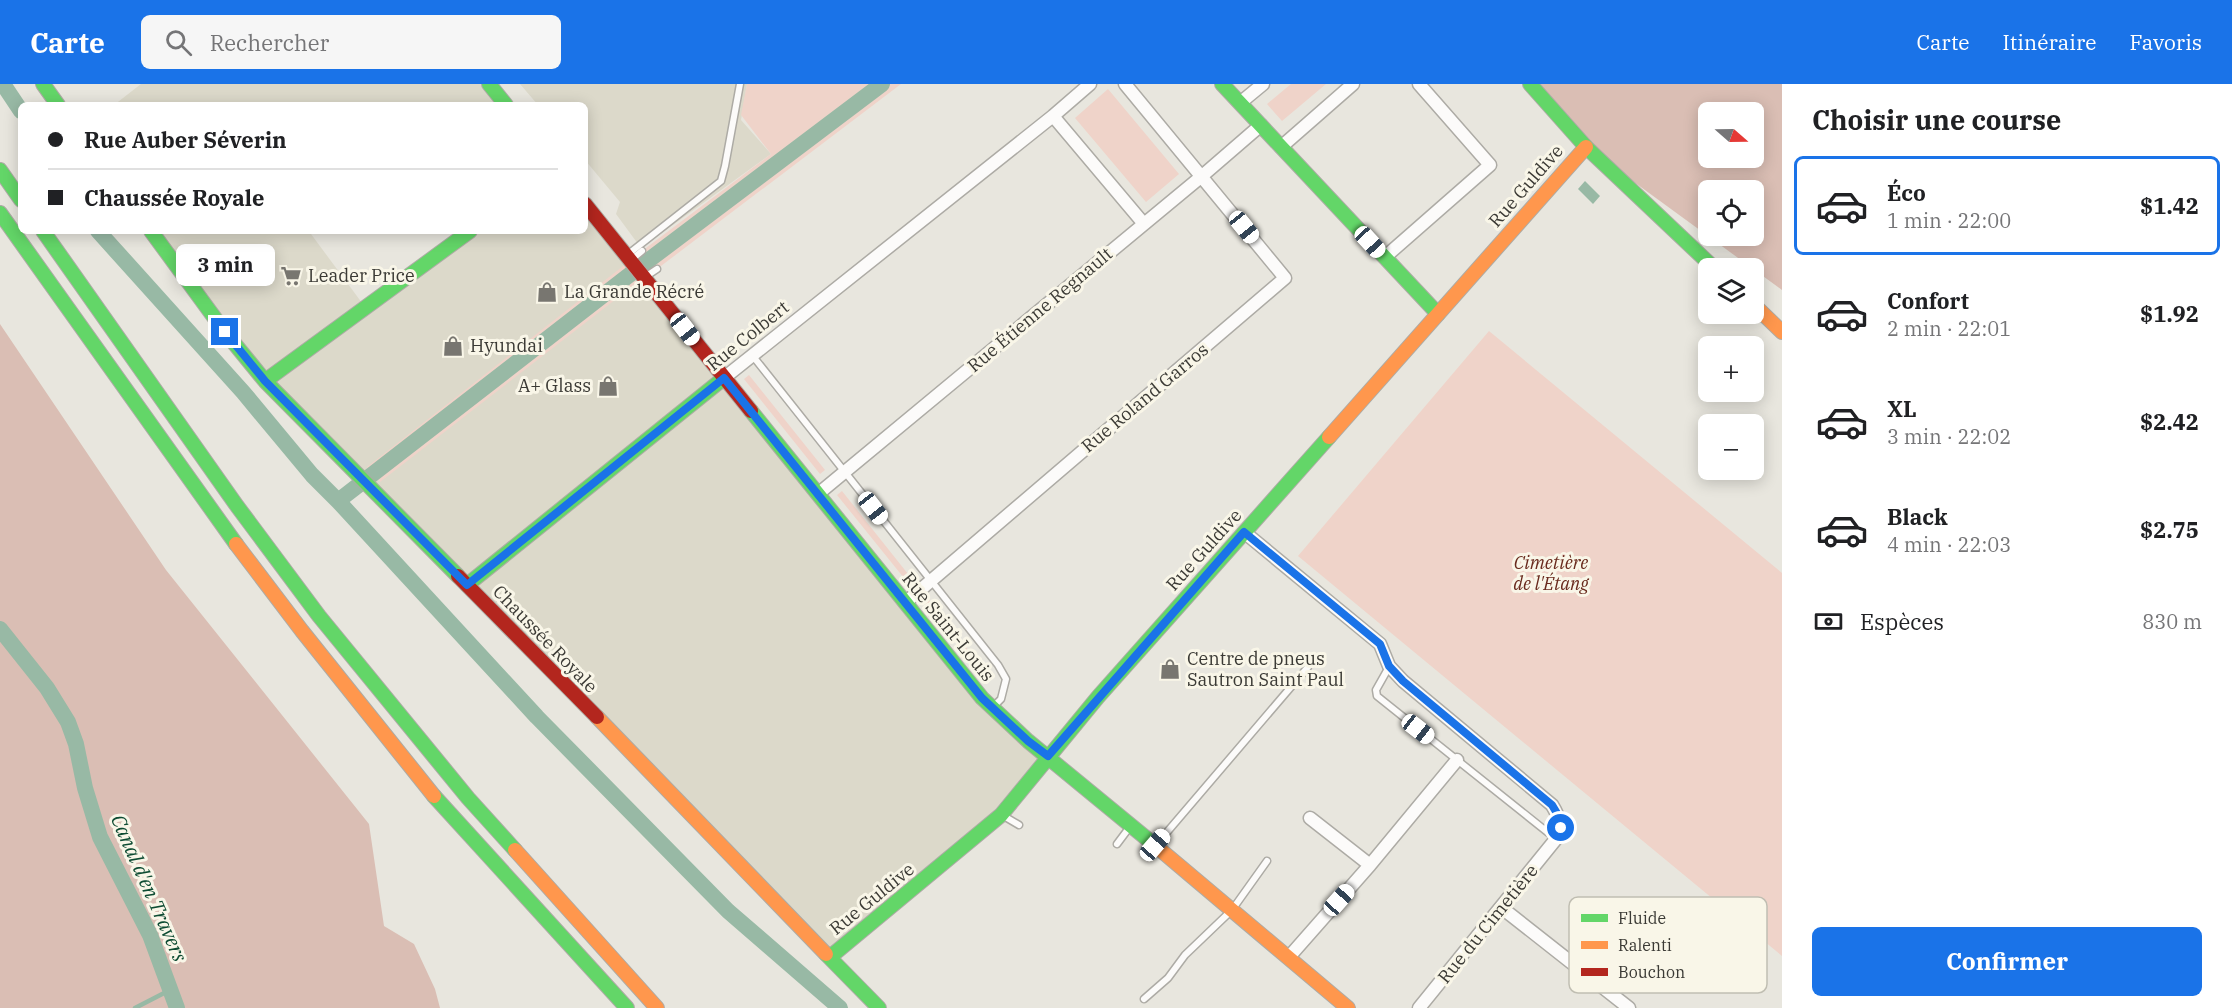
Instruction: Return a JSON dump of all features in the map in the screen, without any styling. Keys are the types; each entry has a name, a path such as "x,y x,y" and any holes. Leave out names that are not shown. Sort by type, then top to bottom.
{"main road":[{"path":"43,84 56,102"},
{"path":"489,84 504,102"},
{"path":"1222,84 1438,314"},
{"path":"1530,84 1586,147 1703,258"},
{"name":"Rue Guldive","path":"830,957 1001,815 1048,756 1244,532 1586,147"},
{"path":"0,170 18,196"},
{"name":"Rue Saint-Louis","path":"588,208 628,259 641,280 724,378 992,708 1348,1008"},
{"path":"0,213 215,516 302,631 444,808 627,1008"},
{"path":"45,234 237,506 319,616 468,798 657,1008"},
{"name":"Chaussée Royale","path":"153,234 225,332 265,381 879,1008"},
{"path":"265,381 466,234"},
{"path":"1764,315 1782,332"},
{"name":"Rue Colbert","path":"467,585 724,378"}],"street":[{"name":"Rue Colbert","path":"724,378 1090,84"},
{"path":"1125,84 1202,176"},
{"path":"1240,103 1263,84"},
{"path":"1281,147 1353,84"},
{"path":"1385,257 1490,165 1419,84"},
{"path":"1053,116 1144,224"},
{"name":"Rue Étienne Regnault","path":"818,494 1261,125"},
{"name":"Rue Roland Garros","path":"905,603 1285,278 1202,176"},
{"path":"1244,532 1380,644 1389,666 1403,681 1552,805 1558,815 1561,828 1556,839"},
{"path":"1289,957 1370,865 1457,760"},
{"path":"1310,818 1370,865"},
{"name":"Rue du Cimetière","path":"1419,1008 1556,839"},
{"path":"1502,908 1569,961"},
{"path":"1610,993 1629,1008"}],"lane":[{"path":"628,259 721,182 740,84"},
{"path":"628,259 642,251"},
{"path":"641,280 657,269"},
{"path":"752,355 998,665 1006,679 1001,699 992,708"},
{"path":"1389,666 1376,690 1377,696 1556,839"},
{"path":"1155,845 1308,667"},
{"path":"1001,815 1019,825"},
{"path":"1117,844 1131,825"},
{"path":"1144,999 1168,978 1185,955 1232,910 1267,861"}],"shaded area":[{"path":"141,84 489,84 504,102 118,102"},
{"path":"520,84 747,84 741,120 771,154 641,248 616,214 620,202 588,164 588,102 535,102"},
{"path":"1530,84 1782,84 1782,290 1764,277 1764,258 1738,258 1722,246 1764,246 1764,180 1698,180 1698,229 1586,147"},
{"path":"1585,181 1600,196 1593,204 1578,189"},
{"path":"588,208 982,698 1048,756 1001,815 830,957 265,381 153,234 311,234 365,307 466,234 588,234"},
{"path":"0,324 166,570 369,824 384,926 414,944 435,989 440,1008 0,1008"}],"green space":[{"path":"747,84 901,84 657,269 642,251 771,154 741,115"},
{"path":"1291,84 1326,84 1282,121 1267,104"},
{"path":"1108,89 1179,174 1146,202 1075,118"},
{"path":"627,263 626,278 638,282 380,482 367,467"},
{"name":"Cimetière de l'Étang","path":"1489,331 1782,573 1782,956 1767,944 1767,897 1711,897 1298,556"},
{"path":"749,375 825,470 820,474 744,379"},
{"path":"842,491 912,579 908,583 837,495"},
{"path":"929,600 982,668 979,671 925,604"}],"waterway":[{"path":"3,84 18,106"},
{"path":"338,501 637,269 882,84"},
{"path":"101,234 243,392 312,475 537,717 728,911 840,1008"},
{"name":"Canal d'en Travers","path":"0,629 47,688 68,722 76,744 85,788 100,837 150,935 177,1008"},
{"path":"135,1008 170,990"}],"traffic: fast":[{"path":"43,84 56,102"},
{"path":"489,84 504,102"},
{"path":"1222,84 1438,314"},
{"path":"1530,84 1586,147 1703,258"},
{"path":"0,170 18,196"},
{"path":"0,213 236,544"},
{"path":"45,234 237,506 319,616 468,798 515,850"},
{"path":"153,234 225,332 265,381 458,576"},
{"path":"265,381 466,234"},
{"path":"467,585 724,378"},
{"path":"751,411 982,698 1028,741 1157,847"},
{"path":"830,957 1001,815 1098,697 1329,437"},
{"path":"434,796 627,1008"},
{"path":"826,954 879,1008"}],"traffic: slow":[{"path":"1329,437 1586,147"},
{"path":"1764,315 1782,332"},
{"path":"236,544 302,631 434,796"},
{"path":"597,717 826,954"},
{"path":"1157,847 1348,1008"},
{"path":"515,850 657,1008"}],"traffic: jam":[{"path":"588,208 751,411"},
{"path":"458,576 597,717"}],"place":[{"name":"Leader Price","path":"291,276"},
{"name":"La Grande Récré","path":"547,292"},
{"name":"Hyundai","path":"453,346"},
{"name":"A+ Glass","path":"608,386"},
{"name":"Centre de pneus Sautron Saint Paul","path":"1170,669"}],"route":[{"path":"225,332 265,381 467,585 724,378 982,698 1028,741 1048,756 1244,532 1380,644 1389,666 1403,681 1552,805 1558,815 1561,828"}]}
